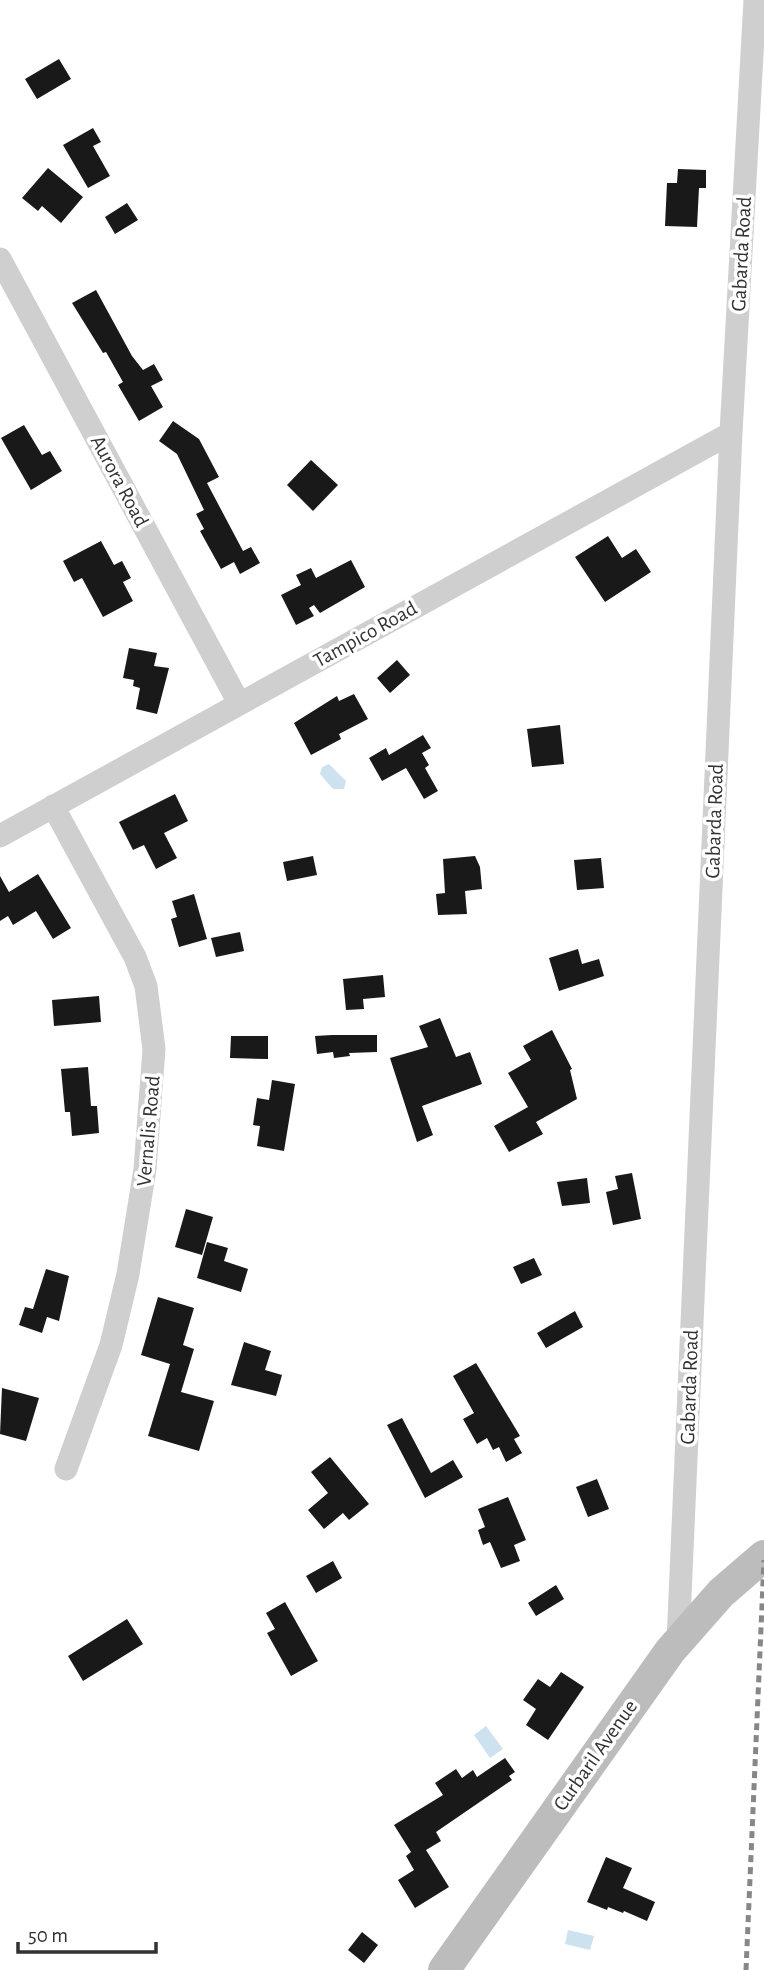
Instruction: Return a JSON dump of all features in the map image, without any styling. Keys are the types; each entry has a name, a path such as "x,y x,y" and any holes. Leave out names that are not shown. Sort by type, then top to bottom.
{"street":[{"name":"Gabarda Road","path":"678,1642 731,433 755,0"},
{"name":"Aurora Road","path":"0,259 239,703"},
{"name":"Tampico Road","path":"0,836 731,433"},
{"name":"Vernalis Road","path":"53,806 135,957 146,986 154,1049 141,1200 128,1274 111,1345 66,1469"},
{"name":"Curbaril Avenue","path":"444,1970 678,1642 721,1593 764,1556"}],"water":[{"path":"329,764 346,781 344,789 333,789 320,774 322,767"},
{"path":"486,1726 503,1749 490,1758 474,1735"},
{"path":"568,1930 594,1936 590,1950 565,1944"}],"building":[{"path":"59,59 71,79 37,99 25,79"},
{"path":"93,128 101,142 93,146 110,176 88,188 63,145"},
{"path":"48,168 83,197 61,223 42,206 38,211 22,198"},
{"path":"678,169 706,170 706,188 699,188 697,227 665,226 667,183 677,183"},
{"path":"127,203 138,220 115,234 105,217"},
{"path":"96,290 132,356 143,370 154,364 163,380 151,386 163,407 139,421 118,385 123,382 106,352 103,353 72,303"},
{"path":"173,421 199,439 219,477 207,483 243,551 251,547 260,563 240,574 234,562 221,569 200,531 204,529 196,514 204,510 177,454 159,441"},
{"path":"24,425 42,455 50,451 62,471 31,490 1,438"},
{"path":"311,460 338,485 313,511 287,485"},
{"path":"608,536 622,558 636,549 651,572 605,602 575,557"},
{"path":"101,541 114,565 122,561 131,578 123,582 133,601 103,617 82,578 74,582 63,561"},
{"path":"351,560 365,587 320,613 314,605 309,608 314,616 296,625 281,595 301,585 296,575 311,568 316,578"},
{"path":"129,648 157,653 154,666 169,668 157,714 136,709 140,688 133,686 134,680 123,678"},
{"path":"397,660 410,675 390,693 377,678"},
{"path":"354,694 368,719 339,734 341,739 311,755 294,723 337,696 339,701"},
{"path":"560,725 564,764 532,767 527,729"},
{"path":"423,735 431,748 422,753 429,765 425,768 438,791 424,799 406,768 382,781 369,758 386,748 389,755"},
{"path":"175,794 188,821 164,833 177,858 156,869 144,845 133,850 119,822"},
{"path":"313,856 317,875 287,881 283,862"},
{"path":"475,856 480,867 482,889 465,891 467,914 438,915 436,894 445,893 443,859"},
{"path":"601,858 604,888 577,890 574,860"},
{"path":"38,874 71,928 53,939 36,911 13,925 8,916 0,921 0,876 9,892"},
{"path":"194,894 207,939 179,947 171,919 177,917 172,901"},
{"path":"240,932 244,951 216,957 211,938"},
{"path":"578,949 582,964 599,959 604,976 559,991 549,958"},
{"path":"383,975 385,997 363,999 364,1009 346,1010 343,979"},
{"path":"99,996 101,1022 54,1026 52,1000"},
{"path":"440,1018 456,1057 470,1052 482,1084 422,1106 433,1135 417,1142 390,1058 428,1047 419,1026"},
{"path":"552,1030 572,1069 570,1070 577,1099 536,1122 543,1134 509,1152 494,1126 528,1107 508,1073 531,1060 523,1046"},
{"path":"377,1035 377,1052 349,1053 350,1056 334,1058 333,1052 317,1054 315,1036"},
{"path":"231,1036 268,1036 268,1059 230,1058"},
{"path":"88,1067 91,1106 97,1106 99,1133 72,1136 70,1112 65,1112 61,1069"},
{"path":"272,1080 295,1084 284,1151 257,1146 260,1126 253,1125 257,1098 269,1100"},
{"path":"632,1173 641,1219 613,1225 606,1192 618,1189 615,1176"},
{"path":"587,1178 590,1203 562,1206 557,1182"},
{"path":"186,1209 213,1217 202,1255 175,1247"},
{"path":"207,1242 228,1248 224,1261 248,1269 241,1292 197,1278"},
{"path":"534,1258 542,1275 521,1284 513,1267"},
{"path":"46,1269 69,1276 59,1321 47,1317 42,1333 19,1325 25,1307 33,1309"},
{"path":"158,1297 194,1308 183,1345 194,1349 181,1392 214,1401 199,1451 148,1436 170,1364 141,1355"},
{"path":"575,1311 583,1327 546,1348 537,1333"},
{"path":"244,1342 271,1351 265,1370 282,1375 276,1396 231,1385"},
{"path":"476,1363 520,1436 514,1439 522,1453 506,1462 499,1447 493,1450 487,1438 477,1444 463,1419 474,1413 453,1376"},
{"path":"2,1388 39,1398 26,1441 0,1434"},
{"path":"402,1418 431,1473 453,1460 463,1477 425,1498 387,1425"},
{"path":"330,1457 369,1504 349,1520 343,1513 324,1529 308,1510 328,1493 311,1472"},
{"path":"597,1479 609,1509 588,1517 576,1487"},
{"path":"508,1497 526,1540 514,1545 520,1561 501,1568 490,1542 483,1545 478,1530 485,1527 478,1509"},
{"path":"333,1561 342,1578 316,1593 306,1576"},
{"path":"556,1585 564,1599 536,1616 528,1603"},
{"path":"285,1602 318,1661 291,1676 267,1633 275,1629 266,1613"},
{"path":"127,1619 143,1644 83,1681 68,1656"},
{"path":"561,1672 584,1687 548,1740 526,1725 536,1709 523,1700 538,1679 550,1687"},
{"path":"505,1758 515,1772 509,1776 512,1780 436,1832 441,1841 426,1850 449,1887 415,1908 398,1880 414,1870 406,1856 411,1852 394,1825 443,1795 435,1783 456,1769 462,1778 473,1770 477,1777"},
{"path":"606,1857 632,1868 623,1888 655,1902 647,1921 624,1911 623,1913 608,1907 607,1910 587,1902"},
{"path":"362,1932 378,1945 364,1963 348,1950"}],"railway":[{"path":"746,1970 764,1560"}]}
